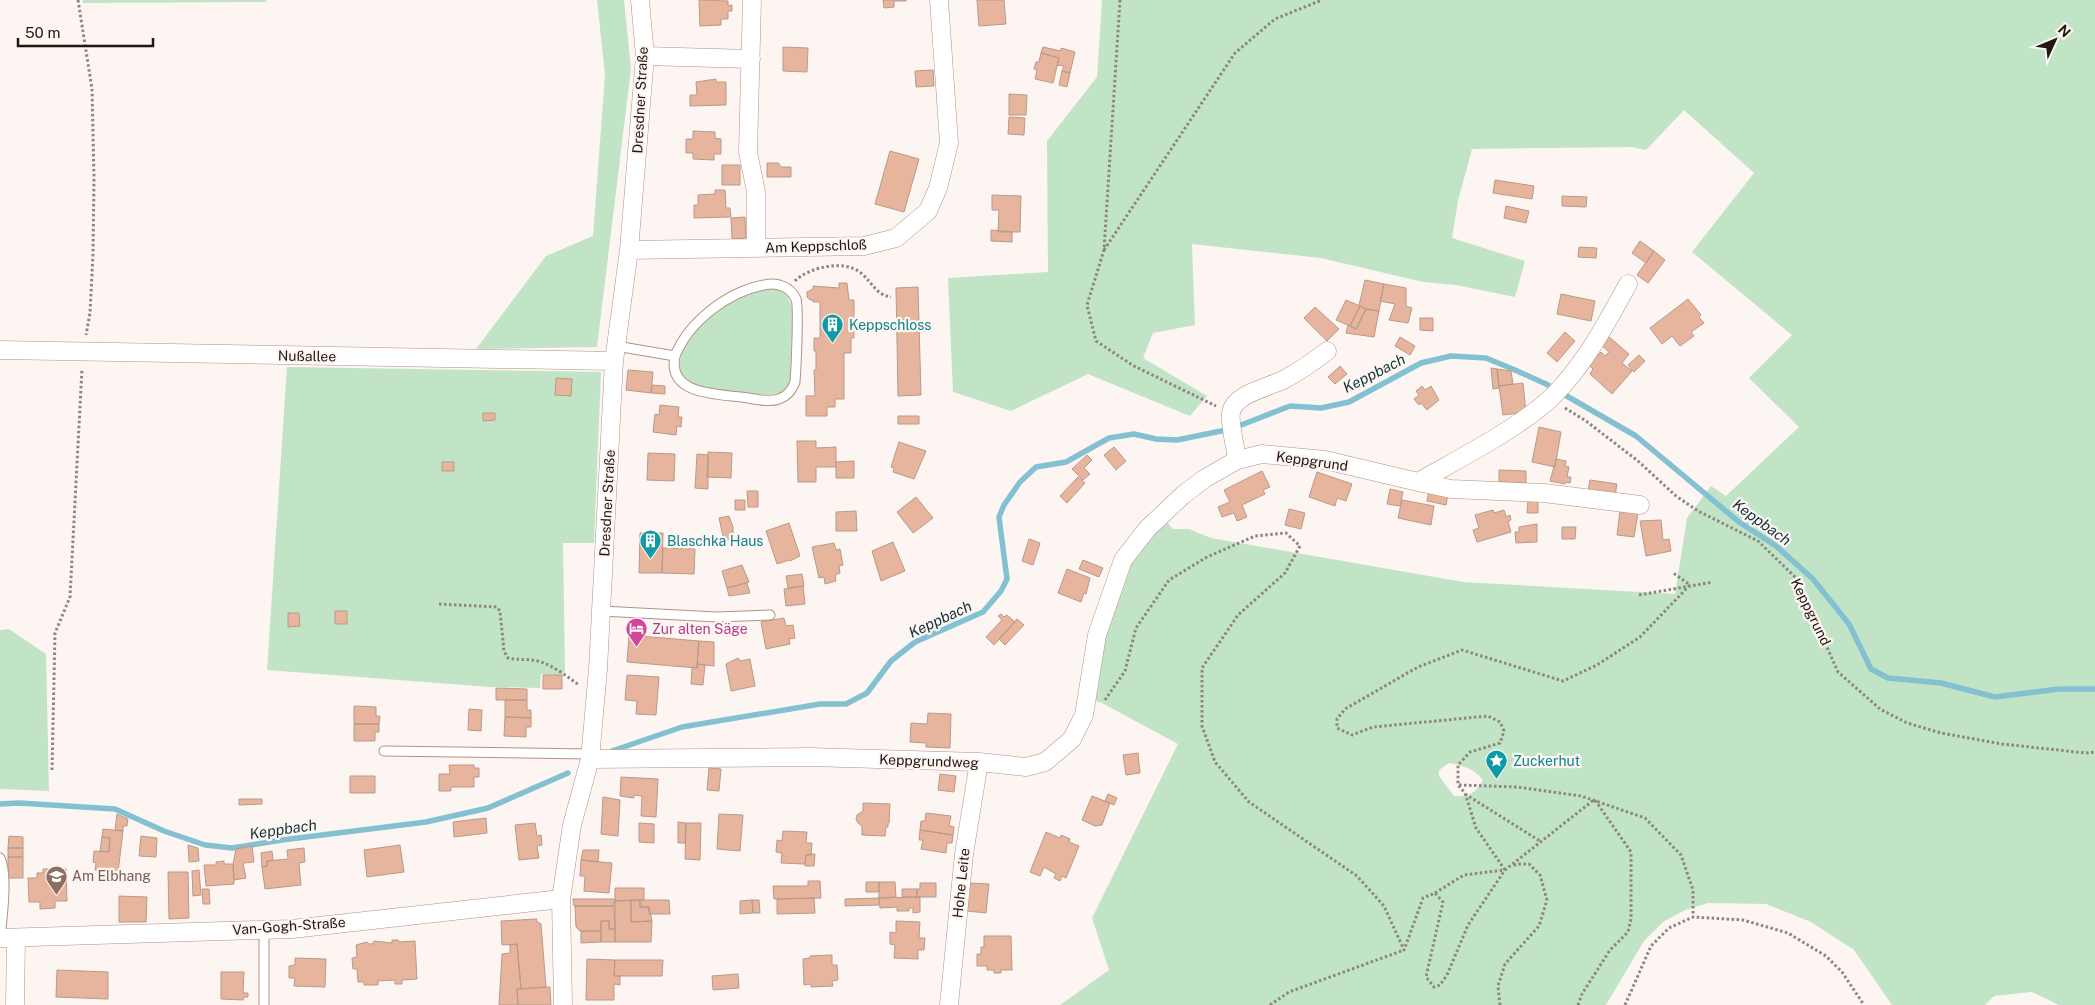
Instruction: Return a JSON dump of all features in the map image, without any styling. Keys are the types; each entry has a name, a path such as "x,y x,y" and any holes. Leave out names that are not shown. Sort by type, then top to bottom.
{"street":[{"name":"Dresdner Straße","path":"563,1005 561,899 572,825 590,756 598,669 615,354 629,250 645,56 640,0"},
{"path":"752,0 748,152 756,192 756,248"},
{"name":"Am Keppschloß","path":"629,250 864,246 896,238 928,211 938,188 949,143 939,0"},
{"path":"645,56 750,59"},
{"path":"1418,482 1524,418 1550,398 1567,380 1604,327 1628,284"},
{"name":"Nußallee","path":"0,350 615,354"},
{"path":"1236,453 1231,418 1236,404 1249,394 1283,381 1304,369 1327,350"},
{"name":"Keppgrund","path":"1123,560 1147,529 1183,495 1236,453 1283,455 1325,460 1451,489 1544,493 1640,505"},
{"name":"Keppgrundweg","path":"590,756 810,757 979,762 1026,767 1045,762 1072,739 1084,715 1097,635 1123,560"},
{"name":"Hohe Leite","path":"949,1005 964,854 979,762"},
{"name":"Van-Gogh-Straße","path":"5,938 292,929 561,899"},
{"path":"5,938 15,1005"}],"lane":[{"path":"769,283 779,284 787,288 797,300 795,382 792,390 778,400 765,400 697,390 684,384 676,376 673,367 675,356 678,347 699,321 731,296 769,283"},
{"path":"615,354 675,356"},
{"path":"601,612 717,617 770,615"},
{"path":"384,751 590,756"},
{"path":"0,858 3,864 5,938"},
{"path":"264,930 264,1005"}],"path":[{"path":"52,770 55,633 70,597 83,352 90,313 94,254 92,89 78,0"},
{"path":"1120,0 1104,250 1087,305 1096,341 1134,366 1231,418"},
{"path":"1104,250 1235,53 1274,18 1322,0"},
{"path":"787,288 810,270 822,266 848,267 860,271 882,296 891,297"},
{"name":"Keppgrund","path":"1550,398 1594,427 1638,461 1676,496 1698,511 1758,541 1796,578 1838,672 1880,709 1907,723 1940,733 2002,744 2086,753 2095,752"},
{"path":"1102,707 1125,670 1136,628 1169,580 1207,557 1255,536 1286,533 1300,546 1285,573 1238,615 1202,668 1202,726 1215,762 1249,802 1357,876 1384,906 1404,950"},
{"path":"1672,572 1690,586"},
{"path":"1639,595 1713,582"},
{"path":"1540,841 1465,793 1458,784 1458,765 1470,752 1500,743 1504,731 1500,722 1488,716 1422,721 1372,727 1352,734 1336,728 1337,719 1345,709 1418,667 1462,650 1563,681 1597,665 1640,637 1690,586"},
{"path":"439,604 497,607 500,611 504,651 508,658 521,661 532,660 548,666 579,685"},
{"path":"1458,784 1516,787 1595,799 1645,818 1681,855 1693,890 1693,917"},
{"path":"1465,793 1476,828 1505,870"},
{"path":"1435,893 1443,902 1426,978 1434,986 1440,985 1447,975 1468,926 1505,870 1595,799"},
{"path":"1578,1005 1582,994 1610,950 1628,932 1630,919 1631,852 1595,799"},
{"path":"1270,1005 1289,992 1404,950 1424,898 1464,875 1505,870 1517,864 1529,864 1540,875 1547,900 1539,926 1505,964 1498,986 1500,1005"},
{"path":"1625,1005 1651,946 1669,928 1693,917 1742,920 1788,932 1826,956 1842,972 1864,1005"}],"green space":[{"path":"83,0 266,0 266,2 83,3"},
{"path":"597,0 624,0 631,69 597,347 476,349 546,256 593,236 605,75"},
{"path":"1102,0 2095,0 2095,1005 2059,1005 2032,992 1994,996 1985,1005 1892,1005 1854,950 1811,922 1766,904 1708,903 1685,910 1663,922 1644,941 1606,1005 1060,1005 1109,970 1092,918 1178,744 1102,703 1092,700 1110,614 1122,580 1136,552 1166,521 1173,529 1189,529 1211,538 1463,582 1675,594 1687,518 1711,486 1726,496 1799,427 1749,378 1792,335 1692,252 1754,173 1684,110 1646,150 1632,147 1472,149 1458,201 1452,238 1525,261 1515,297 1456,285 1423,282 1321,258 1192,244 1195,325 1153,333 1143,358 1207,396 1190,416 1088,374 1011,411 953,392 948,278 1048,272 1047,141 1097,77","holes":["1449,763 1472,770 1480,776 1483,780 1478,788 1464,796 1454,796 1439,776 1439,770"]},
{"path":"770,289 779,290 787,294 793,310 790,382 782,392 775,394 753,394 715,389 695,384 681,374 682,352 694,331 703,322 732,301"},
{"path":"287,367 601,372 594,543 563,543 565,671 562,675 541,674 540,688 490,687 267,670"},
{"path":"9,629 46,654 49,791 0,789 0,630"}],"building":[{"path":"699,0 728,1 728,6 732,5 732,11 728,11 728,19 721,19 721,25 700,26"},
{"path":"883,0 906,1 894,1 894,7 884,8"},
{"path":"977,0 1004,0 1006,24 979,26"},
{"path":"783,47 808,48 807,72 783,71"},
{"path":"1043,47 1061,51 1061,48 1075,52 1070,73 1062,71 1064,66 1057,65 1059,58 1041,53"},
{"path":"1041,53 1059,58 1053,83 1035,79 1037,70 1034,69 1036,62 1039,62"},
{"path":"933,70 934,86 916,87 915,71"},
{"path":"1062,71 1070,73 1067,87 1059,85"},
{"path":"716,79 716,82 726,82 726,105 690,106 690,95 697,95 696,82"},
{"path":"1009,94 1027,95 1026,115 1009,115"},
{"path":"1009,117 1025,118 1024,135 1008,134"},
{"path":"693,131 715,132 715,138 721,139 721,154 714,154 714,160 693,159 693,153 686,153 686,139 693,139"},
{"path":"890,151 919,159 904,212 875,204"},
{"path":"767,163 779,163 782,167 791,167 791,177 767,177"},
{"path":"722,165 740,165 740,185 722,185"},
{"path":"1495,180 1534,186 1532,199 1493,193"},
{"path":"715,190 725,190 726,208 730,208 731,217 694,218 694,205 698,205 698,195 715,194"},
{"path":"992,195 1021,196 1020,232 998,232 999,210 992,210"},
{"path":"1562,196 1587,197 1586,207 1562,206"},
{"path":"1506,206 1529,211 1526,223 1504,218"},
{"path":"745,217 746,238 732,239 731,218"},
{"path":"991,230 1012,232 1012,242 991,241"},
{"path":"1640,241 1654,251 1646,263 1632,253"},
{"path":"1579,247 1597,248 1596,258 1578,257"},
{"path":"1654,251 1665,260 1648,283 1637,275"},
{"path":"1365,280 1384,284 1379,311 1366,309 1359,305"},
{"name":"Keppschloss","path":"839,283 847,283 849,300 854,300 854,338 851,338 851,353 844,353 844,399 835,399 835,407 827,407 827,416 806,416 806,396 815,396 814,370 816,370 816,351 814,351 814,338 820,338 820,302 810,300 807,297 807,292 813,289 813,286 839,288"},
{"path":"1384,284 1406,288 1406,306 1412,308 1408,323 1389,320 1395,304 1380,301"},
{"path":"918,287 921,395 898,396 896,288"},
{"path":"1561,294 1595,301 1591,321 1557,314"},
{"path":"1688,299 1701,315 1699,317 1704,323 1691,332 1694,336 1680,346 1672,336 1662,344 1650,328"},
{"path":"1346,300 1360,306 1350,326 1336,320"},
{"path":"1360,306 1366,309 1356,329 1350,326"},
{"path":"1315,307 1339,329 1327,341 1304,318"},
{"path":"1366,309 1379,311 1374,337 1346,333 1348,325 1356,329"},
{"path":"1420,318 1433,318 1433,331 1420,330"},
{"path":"1565,332 1575,341 1557,362 1547,353"},
{"path":"1608,336 1629,354 1622,363 1632,371 1612,394 1590,374 1593,369 1589,365 1601,352 1605,356 1609,352 1601,345"},
{"path":"1400,337 1415,346 1410,355 1395,346"},
{"path":"1639,355 1645,361 1634,372 1628,365"},
{"path":"1340,366 1347,374 1335,384 1328,377"},
{"path":"1491,368 1497,369 1499,388 1493,389"},
{"path":"1497,369 1511,371 1513,384 1499,386"},
{"path":"628,370 653,372 651,393 626,390"},
{"path":"556,378 572,379 571,396 555,395"},
{"path":"1523,383 1526,412 1503,415 1499,386"},
{"path":"652,385 665,386 665,394 651,393"},
{"path":"1422,386 1425,390 1431,386 1439,400 1427,410 1414,399 1419,395 1416,391"},
{"path":"660,405 679,407 678,417 682,417 681,427 677,426 676,435 653,432 655,414 659,415"},
{"path":"483,413 495,413 495,420 483,421"},
{"path":"898,416 919,416 919,424 898,424"},
{"path":"1539,427 1561,432 1555,467 1532,462"},
{"path":"797,441 816,441 816,448 836,447 836,467 816,467 816,482 798,482"},
{"path":"899,442 926,451 914,479 893,472 894,468 891,467"},
{"path":"1114,447 1126,461 1116,470 1104,455"},
{"path":"708,452 732,453 731,478 707,477"},
{"path":"648,453 675,454 674,481 647,480"},
{"path":"697,454 708,455 708,489 695,488"},
{"path":"1087,455 1092,460 1084,468 1090,474 1083,480 1072,469"},
{"path":"1556,459 1566,461 1565,466 1569,467 1567,477 1571,477 1570,483 1550,481"},
{"path":"854,461 854,478 836,478 836,462"},
{"path":"442,462 454,462 454,471 442,471"},
{"path":"1499,470 1526,471 1526,483 1499,482"},
{"path":"1262,471 1270,487 1263,490 1265,494 1242,505 1247,517 1237,521 1234,513 1222,517 1218,507 1230,502 1224,490"},
{"path":"1317,472 1352,484 1346,501 1337,498 1335,506 1309,497"},
{"path":"1078,477 1085,483 1067,503 1060,496"},
{"path":"1590,480 1617,484 1615,496 1588,492"},
{"path":"1390,489 1403,492 1400,506 1387,504"},
{"path":"747,491 758,491 758,507 748,507"},
{"path":"1429,491 1448,495 1446,505 1427,501"},
{"path":"916,497 933,518 913,533 897,512"},
{"path":"1528,499 1538,500 1538,513 1527,513"},
{"path":"735,500 745,500 745,510 735,510"},
{"path":"1402,500 1434,506 1431,525 1398,518"},
{"path":"1289,509 1305,513 1301,529 1285,525"},
{"path":"1493,510 1494,513 1504,510 1506,517 1510,515 1511,520 1508,522 1511,532 1477,542 1473,530 1479,528 1475,515"},
{"path":"856,511 857,531 836,531 836,512"},
{"path":"1620,511 1638,513 1634,537 1617,535"},
{"path":"729,516 733,527 733,539 724,541 719,518"},
{"path":"1661,520 1663,540 1669,539 1671,551 1646,556 1640,521"},
{"path":"789,523 800,556 777,564 766,531"},
{"path":"1537,524 1537,542 1516,543 1515,532 1519,532 1519,527"},
{"path":"1562,527 1576,527 1575,539 1562,539"},
{"name":"Blaschka Haus","path":"640,533 663,533 662,573 639,573"},
{"path":"1029,539 1040,543 1033,565 1022,561"},
{"path":"893,542 905,571 881,581 872,551"},
{"path":"834,543 836,550 840,549 843,565 839,566 840,573 835,575 836,581 825,584 824,577 819,578 812,547"},
{"path":"663,548 695,549 694,574 662,573"},
{"path":"1083,560 1103,568 1099,577 1079,569"},
{"path":"742,565 749,582 727,588 722,571"},
{"path":"1067,569 1090,578 1086,594 1084,593 1081,602 1058,593"},
{"path":"802,574 804,586 788,588 786,576"},
{"path":"747,583 750,593 729,596 727,588"},
{"path":"803,586 805,604 786,606 784,589"},
{"path":"335,611 347,611 347,624 335,624"},
{"path":"288,613 299,613 300,626 288,627"},
{"path":"1001,614 1004,617 1007,615 1015,622 994,645 986,637 1002,620 998,616"},
{"path":"784,618 786,626 793,625 795,638 789,639 790,644 766,649 761,622"},
{"path":"1017,619 1024,625 1005,645 999,639"},
{"path":"641,622 640,636 699,641 697,668 627,662 630,623"},
{"path":"699,641 714,642 714,666 697,664"},
{"path":"738,658 741,661 750,659 755,686 731,691 726,664"},
{"path":"697,664 705,665 703,685 691,684 692,667 697,668"},
{"path":"543,675 562,675 562,689 543,689"},
{"path":"627,675 659,677 656,715 636,714 637,701 625,700"},
{"path":"496,688 527,689 527,700 496,700"},
{"path":"505,700 527,700 527,710 531,710 531,718 505,717"},
{"path":"354,706 376,707 376,716 380,716 379,724 354,724"},
{"path":"469,709 482,710 481,731 468,730"},
{"path":"928,713 951,714 950,748 926,747 926,743 910,742 911,723 927,724"},
{"path":"505,717 531,718 531,727 526,727 526,737 504,736"},
{"path":"354,724 379,724 379,732 375,732 375,741 354,741"},
{"path":"1138,753 1140,773 1126,775 1123,755"},
{"path":"449,765 474,765 474,768 479,768 479,777 474,777 474,787 451,787 451,791 439,791 439,774 450,774"},
{"path":"709,768 721,769 719,791 707,790"},
{"path":"940,774 956,776 954,792 938,790"},
{"path":"350,776 375,776 375,793 350,793"},
{"path":"621,777 658,779 656,817 641,816 642,796 634,795 634,798 620,796"},
{"path":"1108,794 1117,798 1114,805 1105,801"},
{"path":"1092,796 1110,803 1102,825 1095,826 1082,820"},
{"path":"603,797 620,800 618,836 601,834"},
{"path":"239,799 262,799 262,804 239,805"},
{"path":"863,803 890,804 889,823 888,827 886,827 885,836 862,835 862,826 856,819 857,815 863,811"},
{"path":"926,813 951,816 949,826 954,827 953,835 920,830 921,821 925,821"},
{"path":"117,814 128,819 127,826 123,826 123,831 115,830"},
{"path":"719,814 743,815 740,851 717,849"},
{"path":"486,818 487,833 454,837 453,822"},
{"path":"678,822 686,823 685,843 678,843"},
{"path":"535,823 537,836 541,835 542,845 537,846 539,858 519,860 515,825"},
{"path":"639,823 654,824 654,843 639,842"},
{"path":"686,823 701,823 700,860 685,859"},
{"path":"103,829 123,831 118,872 95,870 96,863 93,862 94,851 109,852 110,838 102,837"},
{"path":"920,830 953,835 952,843 947,843 946,853 921,849 923,840 919,840"},
{"path":"783,831 807,832 806,843 812,843 811,855 806,855 805,864 781,863 782,853 776,852 777,840 782,841"},
{"path":"1046,832 1060,838 1061,835 1070,839 1069,842 1079,846 1066,878 1062,876 1060,881 1054,878 1056,874 1044,867 1040,876 1030,872"},
{"path":"9,836 23,837 23,848 8,848"},
{"path":"141,836 157,838 156,857 139,856"},
{"path":"102,837 110,838 109,852 100,851"},
{"path":"188,845 198,848 199,861 189,862"},
{"path":"400,845 404,872 367,877 364,850"},
{"path":"252,846 254,862 243,863 246,878 234,880 233,864 236,849"},
{"path":"8,848 23,848 23,857 8,857"},
{"path":"304,848 305,862 299,863 301,885 265,889 262,867 267,866 267,861 288,859 287,850"},
{"path":"583,850 599,850 598,862 581,860"},
{"path":"272,851 273,860 267,861 267,866 262,867 261,853"},
{"path":"815,854 814,866 805,866 806,855"},
{"path":"8,857 23,857 23,878 8,878"},
{"path":"581,860 612,863 609,893 584,891 585,876 580,876"},
{"path":"224,861 224,864 233,864 234,884 206,886 204,865 216,865 216,862"},
{"path":"43,869 66,869 67,901 55,901 55,908 40,909 40,902 29,902 28,878 37,878 37,873 43,873"},
{"path":"199,870 201,895 193,896 192,871"},
{"path":"168,872 188,872 189,918 169,919"},
{"path":"808,881 820,881 821,898 774,899 773,886 808,886"},
{"path":"866,882 879,882 879,892 866,892"},
{"path":"879,882 895,882 896,897 879,898"},
{"path":"920,883 936,883 936,897 917,897 917,889 920,889"},
{"path":"970,883 989,884 986,913 967,911"},
{"path":"615,888 644,888 644,900 615,901"},
{"path":"202,889 209,889 210,904 203,904"},
{"path":"902,889 917,889 917,897 902,897"},
{"path":"119,896 147,897 146,922 119,922"},
{"path":"920,897 920,912 913,913 913,908 909,908 909,911 897,911 897,907 880,908 879,898"},
{"path":"814,898 815,913 777,914 777,899"},
{"path":"879,898 879,905 845,906 845,899"},
{"path":"573,899 615,899 614,906 574,906"},
{"path":"631,900 640,900 640,907 649,907 652,921 631,922"},
{"path":"631,900 631,922 652,921 651,942 615,942 615,901"},
{"path":"640,900 669,900 670,914 649,914 649,907 640,907"},
{"path":"752,900 753,913 740,914 740,901"},
{"path":"752,900 759,900 760,913 753,913"},
{"path":"575,906 614,906 615,929 609,929 609,921 601,921 601,931 580,931 576,927"},
{"path":"537,919 536,921 541,924 546,987 521,989 517,944 502,945 501,921"},
{"path":"601,921 609,921 609,929 615,929 615,942 601,942"},
{"path":"896,921 920,922 919,938 925,938 924,950 918,950 918,959 894,958 895,945 890,944 890,932 896,933"},
{"path":"581,931 601,931 601,942 581,943"},
{"path":"984,936 1011,936 1012,970 1001,970 1001,973 994,973 994,970 987,970 987,966 977,966 977,954 981,954 981,947 984,947"},
{"path":"392,940 398,940 399,942 415,941 417,979 402,980 402,984 395,984 395,980 378,981 378,985 364,985 364,982 358,982 357,969 353,969 352,958 357,957 356,945 367,942 372,944 374,941 392,943"},
{"path":"517,944 521,989 517,989 518,1005 499,1005 502,954 510,953 510,945"},
{"path":"832,955 832,965 837,965 838,980 832,981 833,986 811,987 811,984 804,985 803,959 810,958 810,956"},
{"path":"295,958 326,959 325,987 294,986 295,978 289,978 289,966 295,965"},
{"path":"587,959 615,960 614,976 620,976 620,985 614,984 614,1000 586,1000"},
{"path":"615,960 663,960 662,976 614,976"},
{"path":"57,970 108,972 108,999 56,997"},
{"path":"221,972 244,972 243,993 248,993 248,997 244,997 243,1000 221,999"},
{"path":"738,974 739,988 713,990 712,976"},
{"path":"550,987 551,1005 518,1005 517,989"}],"waterway":[{"name":"Keppbach","path":"612,751 682,727 820,704 846,704 867,693 891,661 915,642 983,612 1001,591 1007,579 999,517 1004,505 1020,482 1036,467 1066,462 1109,438 1134,434 1156,439 1177,440 1231,429 1290,406 1321,408 1349,402 1421,363 1451,356 1486,358 1515,370 1546,384 1636,436 1739,522 1776,546 1813,579 1849,624 1871,669 1888,678 1941,683 1995,697 2059,689 2095,689"},
{"name":"Keppbach","path":"0,804 19,803 115,809 164,831 205,845 232,848 426,822 488,808 568,773"}],"place":[{"name":"Keppschloss","path":"833,344"},
{"name":"Blaschka Haus","path":"651,560"},
{"name":"Zur alten Säge","path":"636,648"},
{"name":"Zuckerhut","path":"1497,780"},
{"name":"Am Elbhang","path":"56,895"}]}
